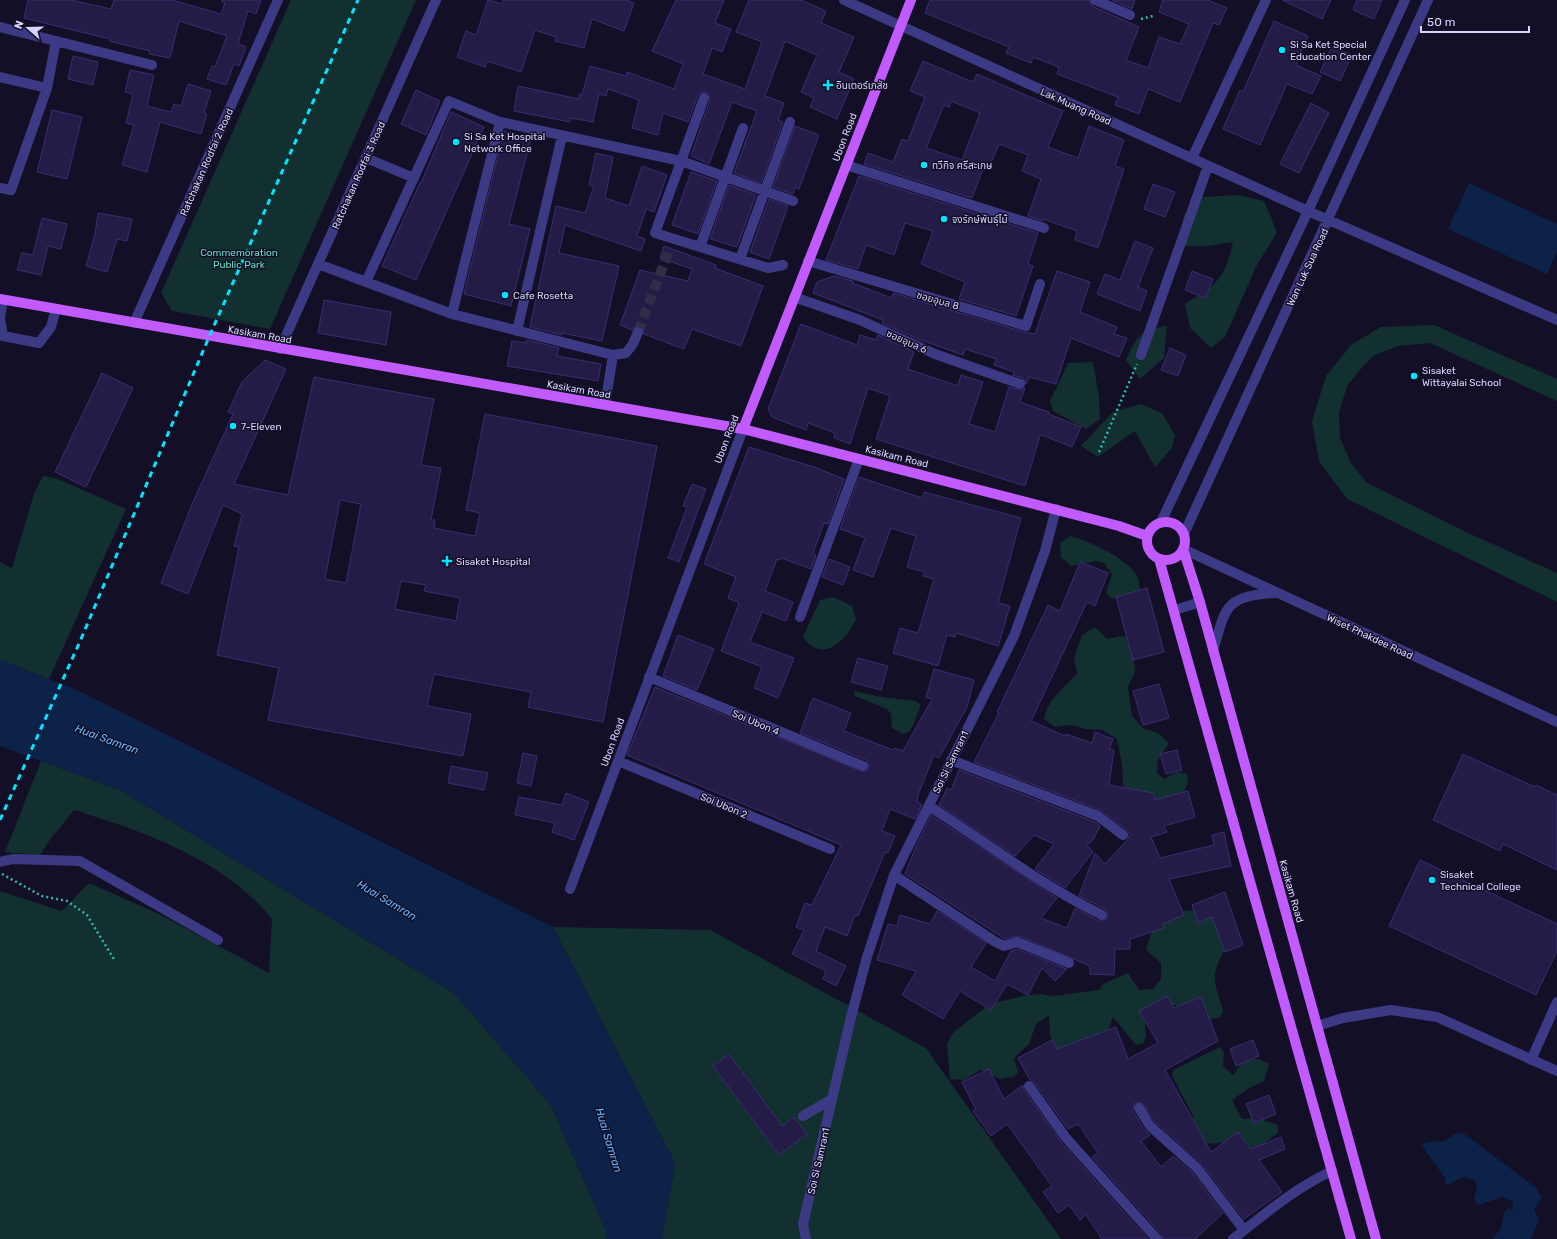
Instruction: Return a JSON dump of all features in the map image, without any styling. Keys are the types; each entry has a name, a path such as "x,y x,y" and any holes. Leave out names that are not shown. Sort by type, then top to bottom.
{"main road":[{"name":"Ubon Road","path":"743,429 911,0"},
{"name":"Kasikam Road","path":"2,300 743,429 1056,509 1119,526 1147,536"},
{"path":"1159,559 1165,560 1176,558 1185,544 1184,534 1177,525 1166,521 1152,527 1147,536 1149,550 1159,559 1175,610 1351,1239"},
{"name":"Kasikam Road","path":"1183,549 1200,602 1376,1239"}],"street":[{"name":"Ratchakan Rodfai 2 Road","path":"134,323 278,0"},
{"name":"Ratchakan Rodfai 3 Road","path":"280,349 436,0"},
{"name":"Lak Muang Road","path":"844,0 1328,220 1557,320"},
{"path":"1095,0 1130,15"},
{"path":"1192,158 1266,0"},
{"path":"1161,522 1308,211 1405,0"},
{"name":"Wan Luk Sua Road","path":"1184,534 1428,0"},
{"path":"0,27 152,66"},
{"path":"0,188 12,190 47,88 56,41"},
{"path":"0,77 47,88"},
{"path":"704,98 655,233 672,243 700,247 768,268 783,265"},
{"path":"366,282 449,101 500,122 681,161 793,201"},
{"path":"452,314 500,122"},
{"path":"740,260 790,122"},
{"path":"700,247 743,128"},
{"path":"517,331 562,136"},
{"path":"366,158 414,178"},
{"path":"846,165 1044,228"},
{"path":"1141,355 1208,166"},
{"name":"ซอยอุบล 8","path":"808,261 1026,326 1040,284"},
{"path":"318,264 452,314 613,354 626,353 633,344 638,332"},
{"name":"ซอยอุบล 6","path":"794,297 860,320 935,354 1020,384"},
{"path":"2,300 0,317 3,336 39,343 51,327 56,309"},
{"path":"604,405 613,354"},
{"name":"Ubon Road","path":"570,889 743,429"},
{"path":"800,617 859,459"},
{"name":"Soi Si Samran1","path":"806,1239 803,1224 851,1017 867,957 894,875 1014,636 1045,551 1056,509"},
{"name":"Wiset Phakdee Road","path":"1183,549 1557,722"},
{"path":"1213,651 1222,619 1231,603 1246,596 1277,593"},
{"path":"1175,610 1200,602"},
{"name":"Soi Ubon 4","path":"649,677 863,766"},
{"path":"951,760 1098,816 1123,835"},
{"name":"Soi Ubon 2","path":"618,761 643,775 830,850"},
{"path":"929,806 988,844 1047,885 1102,916"},
{"path":"0,862 13,859 80,861 218,940"},
{"path":"894,875 994,941 1004,946 1016,942 1069,963"},
{"path":"1531,1060 1557,1002"},
{"path":"1317,1026 1343,1018 1391,1010 1437,1017 1557,1071"},
{"path":"1029,1086 1066,1138 1158,1239"},
{"path":"802,1116 832,1099"},
{"path":"1139,1108 1150,1126 1197,1168 1244,1230"},
{"path":"1233,1239 1289,1195 1311,1181 1332,1171"}],"path":[{"path":"1099,452 1141,355"},
{"path":"0,873 42,896 67,901 87,915 115,961"}],"green space":[{"name":"Commemoration Public Park","path":"291,0 416,0 270,329 172,311 161,293"},
{"path":"1238,195 1264,201 1277,232 1256,267 1225,337 1211,348 1190,328 1185,304 1212,286 1218,280 1230,255 1233,242 1207,246 1181,246 1184,215 1202,197"},
{"path":"1434,325 1557,379 1557,401 1430,343 1398,346 1375,355 1364,365 1347,386 1339,413 1340,438 1351,463 1367,483 1468,533 1557,573 1557,602 1347,499 1319,461 1312,421 1326,376 1351,345 1381,327"},
{"path":"1167,326 1164,358 1140,379 1126,360 1133,345 1145,332 1158,327"},
{"path":"1093,362 1099,397 1100,419 1086,429 1053,411 1050,401 1068,363"},
{"path":"1141,404 1162,413 1175,435 1172,448 1155,467 1135,431 1098,457 1081,446 1113,412"},
{"path":"43,476 58,479 126,509 49,679 0,660 0,562 12,568 34,494"},
{"path":"1070,536 1098,546 1127,564 1138,578 1140,590 1130,600 1110,598 1106,593 1112,574 1104,563 1097,561 1071,566 1061,557 1060,543"},
{"path":"833,597 852,606 856,619 847,635 840,641 826,649 818,649 810,645 803,637 820,600"},
{"path":"1095,627 1107,639 1121,636 1132,638 1135,672 1128,687 1132,716 1143,728 1158,733 1169,743 1158,760 1157,773 1164,779 1177,772 1187,774 1188,781 1183,795 1157,805 1132,795 1123,785 1122,764 1117,739 1102,730 1086,729 1071,725 1055,727 1044,719 1052,700 1077,674 1074,658 1082,635"},
{"path":"854,691 882,697 915,701 921,705 910,731 903,734 892,728 891,714 887,709 855,696"},
{"path":"41,761 120,790 454,993 551,1105 607,1233 605,1239 0,1239 0,891 62,911 89,883 161,915 269,973 272,919 252,898 207,864 155,838 74,810 49,841 40,855 5,852"},
{"path":"1206,910 1219,913 1227,946 1221,956 1215,972 1216,985 1223,1011 1220,1017 1205,1020 1200,1019 1175,1005 1155,1002 1144,1009 1146,1037 1143,1043 1136,1045 1113,1017 1105,1038 1055,1052 1050,1034 1049,1015 1036,1024 1029,1044 1014,1058 1018,1072 1014,1077 1000,1079 981,1070 963,1080 950,1079 947,1044 954,1032 986,1007 998,1002 1028,995 1041,994 1053,996 1099,990 1103,984 1128,973 1139,990 1153,989 1161,979 1161,963 1146,950 1154,923 1178,911"},
{"path":"553,927 710,930 926,1048 1061,1239 662,1239 675,1163"},
{"path":"1220,1047 1224,1052 1223,1066 1233,1075 1245,1059 1259,1059 1269,1064 1264,1081 1249,1088 1232,1100 1242,1119 1257,1118 1278,1125 1278,1133 1258,1148 1247,1152 1239,1138 1215,1144 1203,1142 1192,1132 1186,1124 1194,1117 1172,1076 1173,1070"}],"water":[{"path":"1469,183 1557,224 1557,252 1547,274 1448,229"},
{"name":"Huai Samran","path":"0,660 75,689 553,927 675,1163 662,1239 605,1239 607,1233 551,1105 454,993 120,790 0,746"},
{"path":"1463,1133 1535,1187 1542,1197 1534,1210 1539,1220 1531,1239 1494,1239 1501,1228 1504,1213 1508,1208 1513,1210 1513,1202 1503,1197 1478,1205 1474,1200 1477,1187 1475,1181 1468,1178 1462,1178 1456,1180 1450,1185 1445,1184 1445,1178 1422,1146 1426,1142 1444,1141 1455,1134"}],"building":[{"path":"28,0 71,0 111,9 114,0 172,0 221,14 225,3 222,2 222,0 261,0 256,14 248,11 238,44 246,47 239,66 234,64 226,85 207,79 212,66 215,67 227,36 179,21 170,58 149,54 150,51 109,41 110,39 24,18"},
{"path":"488,0 502,4 503,0 626,0 634,3 624,31 592,19 584,48 555,41 556,37 535,30 521,72 487,61 485,67 457,57 466,31 476,35"},
{"path":"676,0 724,0 715,23 731,29 722,52 712,48 703,74 745,89 762,42 736,32 749,0 801,0 826,11 821,23 854,37 839,72 854,79 837,119 810,107 814,98 801,92 817,55 785,41 765,96 784,103 778,120 783,122 761,183 734,173 757,111 732,102 709,164 691,156 710,100 709,94 706,92 698,95 688,122 663,113 658,135 632,128 639,100 608,89 606,96 599,94 593,122 571,118 570,122 514,111 518,86 579,99 579,94 582,95 590,66 626,76 627,72 674,89 683,64 652,51"},
{"path":"930,0 1089,0 1092,6 1139,27 1126,60 1148,68 1159,37 1180,44 1189,24 1159,12 1163,0 1207,0 1227,8 1219,25 1213,23 1180,102 1148,89 1139,114 1115,105 1118,97 1057,74 1059,67 1033,57 1031,63 1006,53 1009,47 925,13"},
{"path":"1112,0 1135,0 1132,9"},
{"path":"1282,0 1331,0 1322,19"},
{"path":"1357,0 1382,0 1374,19 1353,10"},
{"path":"1274,21 1308,36 1296,65 1321,76 1312,94 1287,84 1260,145 1223,129 1240,90 1243,92"},
{"path":"1332,46 1352,55 1340,81 1320,72"},
{"path":"73,56 98,62 93,85 68,79"},
{"path":"923,61 973,82 977,74 1063,111 1048,147 1078,158 1089,126 1124,140 1115,166 1124,169 1098,248 1075,240 1077,231 1043,219 1042,221 1028,216 1041,179 1022,171 1028,155 999,144 990,165 985,163 972,198 864,164 868,153 893,162 902,139 908,141 925,97 910,91","holes":["951,101 980,113 962,160 926,148 944,105 949,107"]},
{"path":"130,70 154,75 147,106 171,112 174,104 181,106 188,84 211,91 204,113 207,114 201,134 160,122 147,172 122,165 134,125 126,123 133,94 125,92"},
{"path":"416,90 440,101 426,135 401,124"},
{"path":"1311,103 1329,113 1299,173 1280,164"},
{"path":"52,110 82,117 67,179 37,172"},
{"path":"451,112 484,127 416,280 382,266 421,183"},
{"path":"795,126 819,135 799,189 795,187 793,194 773,187"},
{"path":"504,131 531,138 509,224 530,229 511,306 464,294"},
{"path":"596,153 613,157 605,198 629,206 642,166 667,175 654,212 646,209 637,236 645,239 641,251 565,225 559,253 619,266 602,341 562,333 562,335 530,327 556,206 585,213 594,186 589,185"},
{"path":"691,172 717,181 698,234 672,225"},
{"path":"859,176 1038,233 1028,264 1033,266 1016,316 959,299 965,282 921,264 933,231 905,223 894,255 866,245 858,269 826,260"},
{"path":"1153,184 1175,192 1165,217 1144,209"},
{"path":"729,185 756,195 737,247 710,239"},
{"path":"769,199 788,206 769,259 750,252"},
{"path":"98,213 132,219 127,241 117,239 107,272 86,266 95,234"},
{"path":"42,218 67,224 61,249 48,246 41,275 17,270 22,253 33,255"},
{"path":"1135,241 1153,248 1138,287 1147,291 1140,311 1097,294 1105,274 1120,280"},
{"path":"664,246 716,265 715,268 763,286 741,346 692,329 684,349 644,334 643,328 640,326 634,327 632,330 620,325 640,270 688,281 692,269 660,258"},
{"path":"1057,271 1090,282 1080,312 1117,327 1114,334 1127,338 1119,357 1071,338 1056,384 1029,377 1026,384 1023,378 1013,375 1014,372 994,365 996,359 965,349 963,355 918,339 882,323 883,320 813,293 817,282 834,276 853,281 852,283 892,298 893,293 1035,334"},
{"path":"1192,271 1213,279 1205,298 1185,290"},
{"path":"324,300 391,312 386,345 318,333"},
{"path":"801,324 857,345 860,335 876,340 878,335 914,352 908,369 958,386 961,375 983,382 969,424 995,432 1009,387 1021,390 1025,388 1020,402 1049,412 1049,414 1081,427 1072,447 1042,435 1040,436 1025,486 876,439 890,396 868,388 850,444 834,438 835,433 808,423 806,430 772,417 768,409"},
{"path":"527,340 559,348 557,356 601,364 598,381 507,366 512,341 526,343"},
{"path":"1170,348 1186,355 1178,376 1161,370"},
{"path":"265,360 286,369 234,484 288,495 314,377 434,399 421,465 441,468 431,520 435,520 434,528 475,536 480,513 466,510 485,414 657,446 603,722 528,707 531,692 434,674 427,706 471,714 463,756 268,720 279,668 217,655 239,547 234,546 242,514 223,505 188,594 161,583 193,502 233,414 228,412 242,382","holes":["340,500 361,504 346,583 325,579","401,581 426,585 424,591 460,598 456,621 395,609"]},
{"path":"102,373 133,388 86,487 55,472"},
{"path":"749,447 814,467 844,479 828,524 824,523 813,553 816,555 811,569 781,558 780,560 777,559 765,591 793,602 786,621 762,612 750,642 794,658 778,698 754,688 762,667 721,651 739,603 728,598 736,577 704,564"},
{"path":"859,477 922,498 924,492 1021,518 998,603 1010,606 998,646 956,633 955,637 947,635 938,666 893,653 900,628 918,633 934,579 923,576 925,572 907,567 916,536 891,528 873,577 853,570 865,538 840,529"},
{"path":"692,484 706,489 679,562 668,558 687,507 683,506"},
{"path":"829,559 850,567 843,585 822,577"},
{"path":"1080,562 1108,573 1095,606 1087,602 1031,721 1065,736 1066,734 1092,743 1095,732 1113,739 1109,749 1114,750 1109,785 1153,793 1155,800 1188,791 1195,817 1164,826 1167,832 1151,837 1160,858 1214,845 1212,835 1224,832 1231,866 1169,879 1184,915 1163,924 1164,928 1130,939 1130,949 1115,949 1114,975 1090,974 1090,966 1019,936 1005,939 905,874 931,815 1057,898 1041,918 1067,928 1075,908 1099,921 1103,921 1108,918 1108,914 1105,909 1079,896 1095,853 1105,864 1128,839 1130,835 1127,830 1100,810 974,762 999,713 997,712 1048,605 1060,611"},
{"path":"1147,588 1164,652 1133,660 1116,597"},
{"path":"678,635 714,649 697,690 663,676"},
{"path":"858,658 888,666 881,690 851,682"},
{"path":"934,669 974,680 967,707 939,758 934,755 918,795 917,801 922,805 915,819 890,809 882,831 895,836 888,853 885,852 858,916 855,915 847,936 825,927 816,951 846,966 836,986 823,979 826,971 792,954 804,930 796,927 805,903 812,905 841,845 627,755 655,687 864,772 867,771 869,766 866,760 800,733 813,698 851,713 844,731 893,750 894,748 903,751 932,699 926,697"},
{"path":"1159,684 1169,718 1143,725 1133,691"},
{"path":"1177,750 1182,770 1166,774 1160,754"},
{"path":"523,753 537,756 531,786 517,783"},
{"path":"1463,754 1535,787 1536,785 1557,795 1557,870 1503,844 1500,851 1433,820"},
{"path":"451,766 488,773 484,790 448,783"},
{"path":"959,770 1095,822 1100,826 1093,840 1087,845 1093,852 1065,888 1035,869 1054,844 1034,835 1015,856 939,805 947,788 951,790"},
{"path":"566,793 589,802 574,840 552,832 555,823 515,815 519,797 562,805"},
{"path":"1420,860 1557,924 1557,951 1536,995 1389,926"},
{"path":"1225,892 1243,945 1225,952 1212,917 1198,923 1192,905"},
{"path":"937,911 986,943 971,967 995,981 1011,951 1017,949 1067,969 1055,981 1042,968 1028,995 1007,984 991,1010 960,991 943,1019 902,995 916,971 877,960 888,924 897,926 900,915 930,924"},
{"path":"1167,996 1174,1008 1201,997 1218,1041 1165,1070 1211,1152 1238,1132 1251,1149 1281,1137 1285,1149 1259,1160 1282,1192 1244,1219 1201,1163 1155,1122 1142,1103 1135,1103 1133,1111 1144,1129 1150,1135 1141,1141 1161,1167 1173,1156 1192,1172 1223,1213 1195,1239 1163,1239 1162,1235 1092,1157 1098,1153 1078,1124 1068,1129 1034,1082 1030,1080 1018,1058 1052,1040 1057,1049 1116,1027 1128,1059 1158,1043 1139,1011"},
{"path":"1253,1040 1259,1056 1236,1066 1230,1049"},
{"path":"729,1054 782,1126 794,1117 807,1134 779,1155 713,1066"},
{"path":"989,1069 1004,1099 1023,1085 1024,1090 1061,1142 1148,1239 1102,1239 1086,1215 1080,1220 1069,1205 1058,1213 1043,1192 1052,1186 1007,1124 991,1136 973,1111 976,1110 962,1082"},
{"path":"1269,1095 1276,1114 1254,1123 1246,1104"}],"tunnel":[{"path":"638,332 670,248"}],"railway":[{"path":"0,820 81,639 209,337 358,0"}],"place":[{"name":"Si Sa Ket Special Education Center","path":"1282,50"},
{"name":"อินเตอร์เภสัช","path":"828,85"},
{"name":"Si Sa Ket Hospital Network Office","path":"456,142"},
{"name":"ทวีกิจ ศรีสะเกษ","path":"924,165"},
{"name":"จงรักษ์พันธุ์ไม้","path":"944,219"},
{"name":"Cafe Rosetta","path":"505,295"},
{"name":"Sisaket Wittayalai School","path":"1414,376"},
{"name":"7-Eleven","path":"233,426"},
{"name":"Sisaket Hospital","path":"447,561"},
{"name":"Sisaket Technical College","path":"1432,880"}]}
